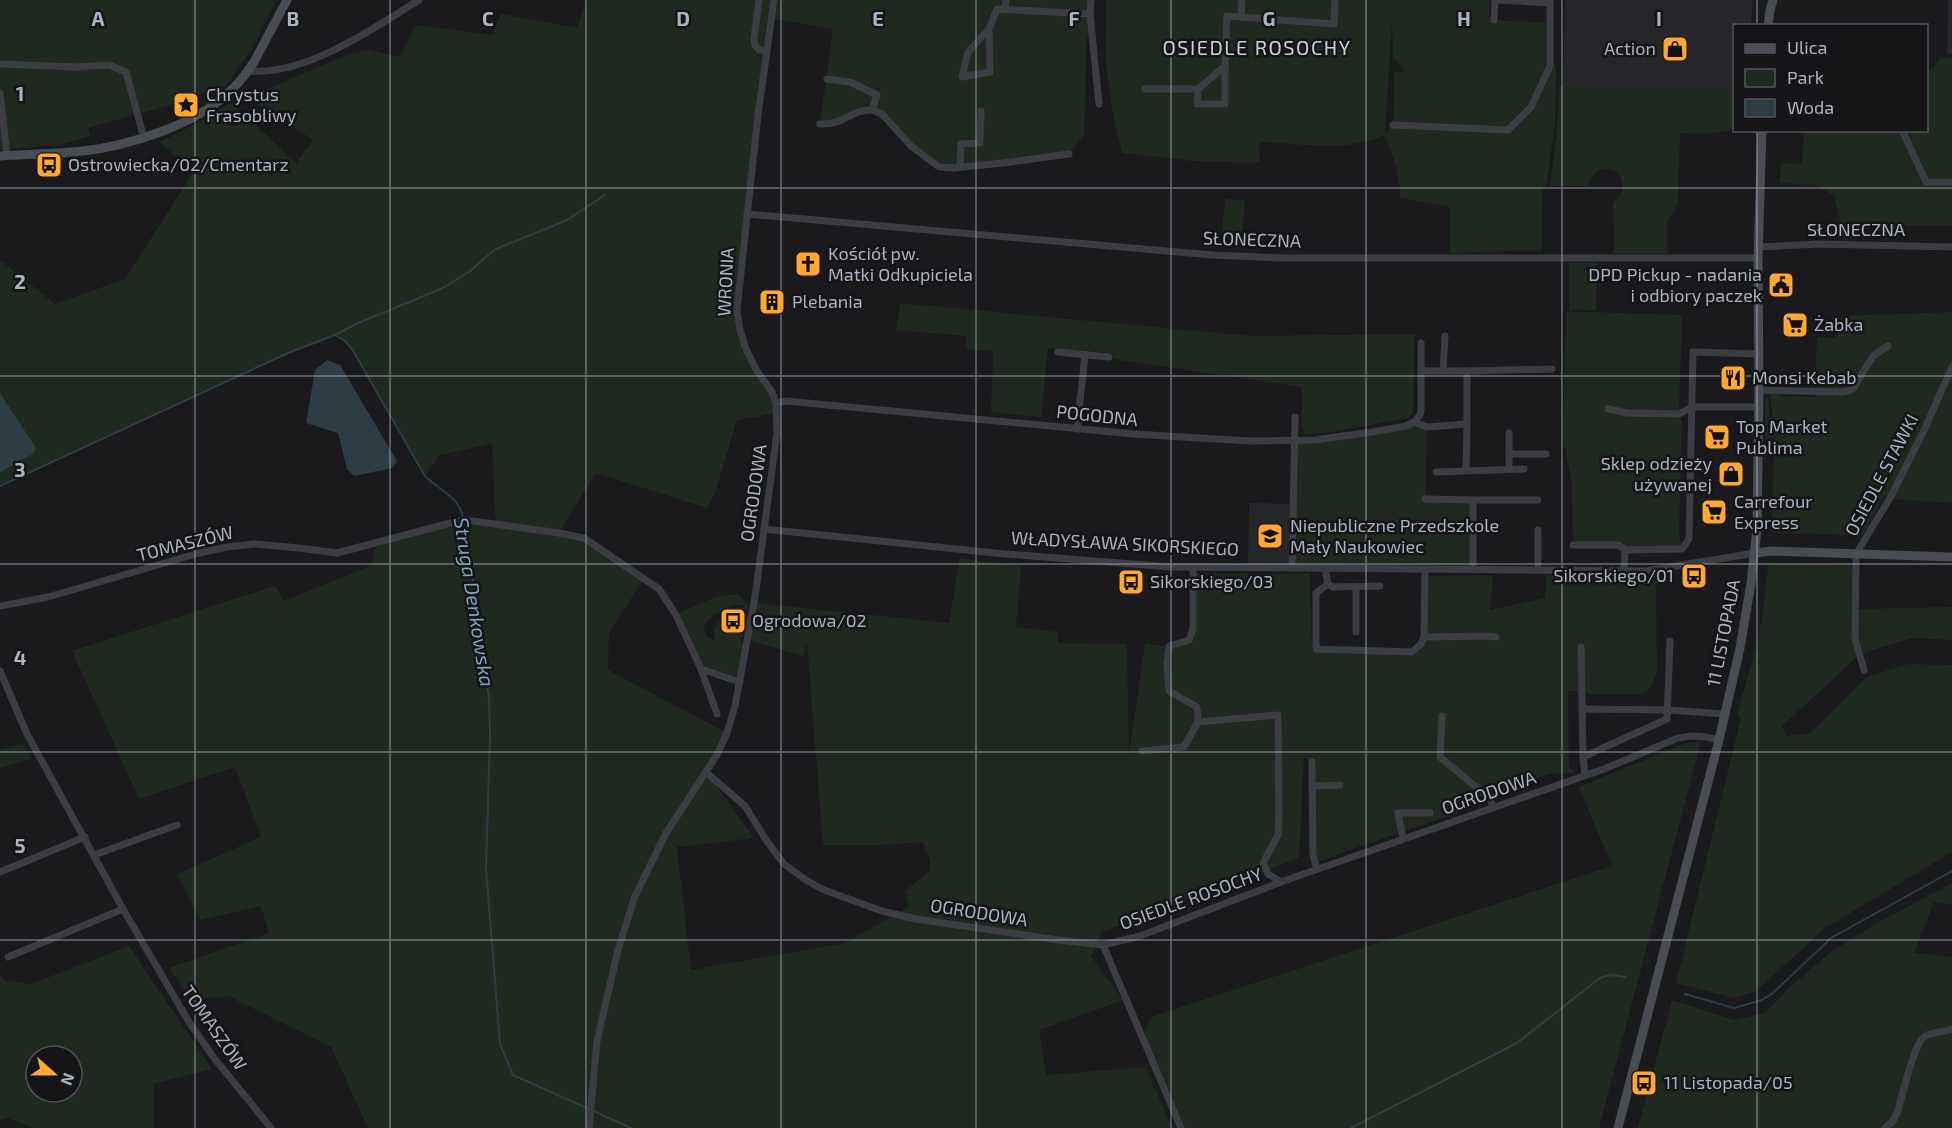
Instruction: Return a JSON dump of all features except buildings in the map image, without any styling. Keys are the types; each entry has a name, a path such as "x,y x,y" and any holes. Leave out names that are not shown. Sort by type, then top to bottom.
{"street":[{"path":"0,93 4,155 85,151 144,138 188,120 225,96 248,71 286,0"},
{"path":"248,71 264,73 321,56 348,44 419,0"},
{"path":"759,0 754,39 759,50 767,51"},
{"path":"747,214 774,0"},
{"path":"1005,10 1006,0"},
{"path":"1091,0 1090,14 1099,104"},
{"path":"1241,16 1242,0"},
{"path":"1198,89 1197,104 1225,104 1227,16 1334,24 1335,0"},
{"path":"1393,125 1508,130 1531,107 1550,66 1550,2 1496,0 1494,20"},
{"path":"1768,24 1770,3"},
{"path":"989,29 990,72 962,77 968,52 989,29 998,9 1090,14"},
{"path":"0,64 76,67 109,65 126,72 144,138"},
{"path":"1145,89 1198,89 1225,66"},
{"path":"827,79 850,82 877,94 872,110"},
{"path":"820,124 833,125 865,110 872,110 882,114 911,146 934,164 946,168 1069,154"},
{"path":"960,167 962,144 980,143 981,111"},
{"name":"11 LISTOPADA","path":"1618,1128 1719,740 1740,648 1755,554 1759,407 1758,258 1762,132"},
{"path":"1903,132 1926,183 1952,182"},
{"name":"SŁONECZNA","path":"747,214 1235,256 1281,258 1758,258"},
{"name":"WRONIA","path":"747,214 737,317 746,349 757,371 772,392 778,413"},
{"name":"SŁONECZNA","path":"1759,247 1819,243 1952,247"},
{"path":"1443,371 1445,336"},
{"path":"1421,343 1421,410 1414,422 1427,427 1467,424"},
{"path":"1759,390 1844,392 1853,389 1873,356 1888,346"},
{"path":"1059,352 1109,357"},
{"path":"1573,545 1619,546 1625,550 1682,549 1689,539 1693,352 1758,354"},
{"path":"1077,429 1085,355"},
{"name":"OSIEDLE STAWKI","path":"1864,670 1855,639 1856,554 1890,498 1952,367"},
{"path":"1421,371 1552,369"},
{"path":"1466,470 1467,371"},
{"name":"POGODNA","path":"776,403 786,401 1167,437 1294,441 1372,432 1406,426 1414,422"},
{"path":"1608,409 1627,413 1679,414 1692,407 1759,407"},
{"name":"OGRODOWA","path":"589,1127 597,1041 618,950 635,896 666,833 707,773 727,733 740,682 764,529 778,413"},
{"path":"1292,568 1295,417"},
{"path":"1509,433 1509,469"},
{"path":"1509,454 1546,454"},
{"path":"1436,472 1524,469"},
{"path":"1425,499 1538,500"},
{"path":"1473,500 1473,570"},
{"name":"TOMASZÓW","path":"0,606 48,597 198,553 227,547 254,544 337,554 466,520 559,533 584,538 659,589 676,615 701,669 717,714"},
{"name":"WŁADYSŁAWA SIKORSKIEGO","path":"764,529 1005,554 1171,567 1646,571 1772,551 1952,557"},
{"path":"1538,530 1538,570"},
{"path":"1624,571 1625,550"},
{"path":"1142,752 1184,747 1198,722 1197,707 1169,691 1167,664 1169,646 1189,640 1193,629 1193,567"},
{"path":"1325,568 1328,584 1333,587 1380,586"},
{"path":"1328,584 1316,593 1316,649 1412,652 1421,644 1424,637 1425,569"},
{"path":"1356,586 1356,632"},
{"path":"1424,637 1485,636 1496,638"},
{"path":"1583,757 1666,721 1669,710 1670,641"},
{"path":"1581,647 1585,775"},
{"path":"701,669 740,682"},
{"name":"TOMASZÓW","path":"0,671 27,734 123,909 189,1022 214,1058 271,1128"},
{"path":"1582,709 1669,710 1725,714"},
{"name":"OSIEDLE ROSOCHY","path":"1198,722 1278,715 1280,815 1278,835 1263,863 1268,874 1281,882"},
{"path":"1442,716 1440,757 1488,797 1494,807"},
{"name":"OGRODOWA","path":"1281,882 1604,769 1678,738 1706,736 1719,740"},
{"path":"1312,762 1313,855 1317,869"},
{"name":"OGRODOWA","path":"707,773 745,806 784,864 824,890 882,911 916,919 1103,945"},
{"path":"1312,786 1340,786"},
{"path":"1403,839 1398,813 1430,813"},
{"path":"94,855 177,825"},
{"path":"0,872 85,837"},
{"name":"OSIEDLE ROSOCHY","path":"1103,945 1140,936 1281,882"},
{"path":"8,957 123,909"},
{"path":"1103,945 1181,1128"},
{"path":"1885,1128 1893,1121 1898,1111 1916,1048 1922,1038 1952,1029"}],"shaded area":[{"path":"1565,0 1753,0 1751,24 1733,24 1733,95 1563,92"},
{"path":"1948,0 1952,0 1952,54 1947,54"},
{"name":"Niepubliczne Przedszkole Mały Naukowiec","path":"1249,503 1293,504 1292,568 1248,567"}],"green space":[{"path":"0,0 277,0 253,47 227,85 177,103 88,128 90,136 64,144 0,150"},
{"path":"585,0 1091,0 1093,37 1087,37 1084,134 1069,154 946,168 911,146 872,110 820,124 833,29 771,18 737,310 742,340 772,392 778,413 737,420 715,493 707,508 596,473 559,532 584,538 644,579 609,632 608,670 727,733 707,773 754,838 677,847 691,970 845,943 909,907 905,891 929,872 930,861 923,842 823,845 807,643 803,656 748,640 754,603 949,623 960,558 1021,566 1016,627 1057,632 1059,643 1127,644 1129,755 1145,644 1169,646 1189,640 1193,573 1310,574 1312,652 1315,640 1316,649 1412,652 1421,644 1425,576 1493,576 1490,610 1545,598 1546,575 1656,577 1657,674 1649,689 1642,694 1590,694 1582,691 1568,691 1569,768 1576,772 1549,774 1509,789 1483,804 1315,862 1312,762 1304,758 1299,858 1102,932 1091,956 1123,1000 1039,1030 1046,1075 1146,1067 1172,1128 368,1128 331,1047 228,996 191,1000 169,968 269,933 261,906 200,920 177,874 261,837 235,767 139,799 72,651 275,586 284,601 372,565 376,544 454,522 496,526 492,444 440,455 425,476 352,349 335,335 288,353 0,486 0,260 55,304 125,279 193,173 160,142 201,121 231,102 296,163 313,140 248,98 346,55 369,50 399,57 416,25 492,35 501,14 578,28"},
{"path":"1106,0 1490,0 1489,18 1494,20 1550,23 1550,66 1556,65 1555,124 1547,181 1543,188 1542,250 1450,253 1450,207 1400,198 1396,166 1384,135 1369,141 1339,145 1259,142 1260,163 1193,161 1122,153 1113,115 1105,58","holes":["1392,20 1393,57 1404,73 1394,71 1393,125 1385,134"]},
{"path":"1952,57 1952,226 1841,226 1834,195 1813,185 1780,183 1781,163 1802,164 1804,132 1928,132 1928,73 1941,58"},
{"path":"1559,86 1733,88 1733,130 1706,134 1680,133 1678,202 1667,220 1669,253 1611,253 1615,249 1613,203 1621,193 1623,184 1620,177 1615,171 1600,170 1593,175 1589,186 1550,186 1557,131"},
{"path":"1225,199 1245,200 1242,236 1222,234"},
{"path":"1569,263 1597,263 1596,310 1569,310"},
{"path":"900,303 1251,336 1415,334 1413,412 1408,418 1333,432 1306,434 1302,429 1302,387 1113,359 1113,353 1048,348 1041,417 991,412 993,351 967,349 966,336 896,330"},
{"path":"1566,311 1682,315 1679,535 1682,549 1625,550 1619,545 1573,545 1572,484 1563,440"},
{"path":"1952,312 1952,503 1902,500 1884,496 1862,536 1772,532 1774,432 1770,391 1781,396 1816,397 1808,381 1815,377 1817,337 1836,338 1842,316"},
{"path":"1768,395 1772,448 1769,453 1765,433 1765,400"},
{"path":"1410,425 1427,427 1425,498 1473,500 1473,570 1292,568 1294,441"},
{"path":"1769,563 1852,565 1852,609 1952,607 1952,640 1912,638 1860,654 1782,726 1786,736 1811,733 1867,677 1908,664 1952,665 1952,852 1825,928 1756,991 1734,998 1676,983 1741,718 1737,715 1761,624"},
{"path":"739,595 748,605 741,643 748,640 740,682 701,669 676,615 715,598","holes":["734,605 746,605 718,623 715,628 715,641 706,636 704,628 712,616"]},
{"path":"1701,742 1599,1128 1181,1128 1142,1038 1151,1017 1612,866 1579,787 1686,743"},
{"path":"23,744 31,759 0,768 0,750"},
{"path":"1952,883 1952,905 1934,902 1914,953 1952,957 1952,1128 1638,1128 1672,1000 1734,1020 1765,1013 1792,985 1831,952 1879,922"},
{"path":"129,946 212,1069 153,1084 154,1128 35,1128 7,1118 0,1120 0,975 6,981 31,984"}],"water":[{"path":"327,360 340,365 397,461 392,468 354,476 347,469 338,433 306,423 315,370"},
{"path":"0,393 36,448 33,454 0,472"}],"waterway":[{"path":"335,335 358,323 441,289 469,272 494,250 567,220 605,195"},
{"name":"Struga Denkowska","path":"0,486 288,353 335,335 345,341 352,349 425,476 458,505 466,529 489,697 486,868 500,1044 513,1075 631,1128"},
{"name":"Struga Denkowska","path":"1685,994 1734,1008 1762,1000 1773,993 1831,938 1952,871"},
{"name":"Struga Denkowska","path":"1351,1128 1517,1043 1600,978 1610,975 1626,977"}],"place":[{"name":"Action","path":"1675,49"},
{"name":"Chrystus Frasobliwy","path":"186,105"},
{"name":"Ostrowiecka/02/Cmentarz","path":"49,165"},
{"name":"Kościół pw. Matki Odkupiciela","path":"808,264"},
{"name":"DPD Pickup - nadania i odbiory paczek","path":"1781,285"},
{"name":"Plebania","path":"772,302"},
{"name":"Żabka","path":"1795,325"},
{"name":"Monsi Kebab","path":"1733,378"},
{"name":"Top Market Publima","path":"1717,437"},
{"name":"Sklep odzieży używanej","path":"1731,474"},
{"name":"Carrefour Express","path":"1714,512"},
{"name":"Niepubliczne Przedszkole Mały Naukowiec","path":"1270,536"},
{"name":"Sikorskiego/01","path":"1694,576"},
{"name":"Sikorskiego/03","path":"1131,582"},
{"name":"Ogrodowa/02","path":"733,621"},
{"name":"11 Listopada/05","path":"1644,1083"}],"district":[{"name":"OSIEDLE ROSOCHY","path":"1257,48"}]}
